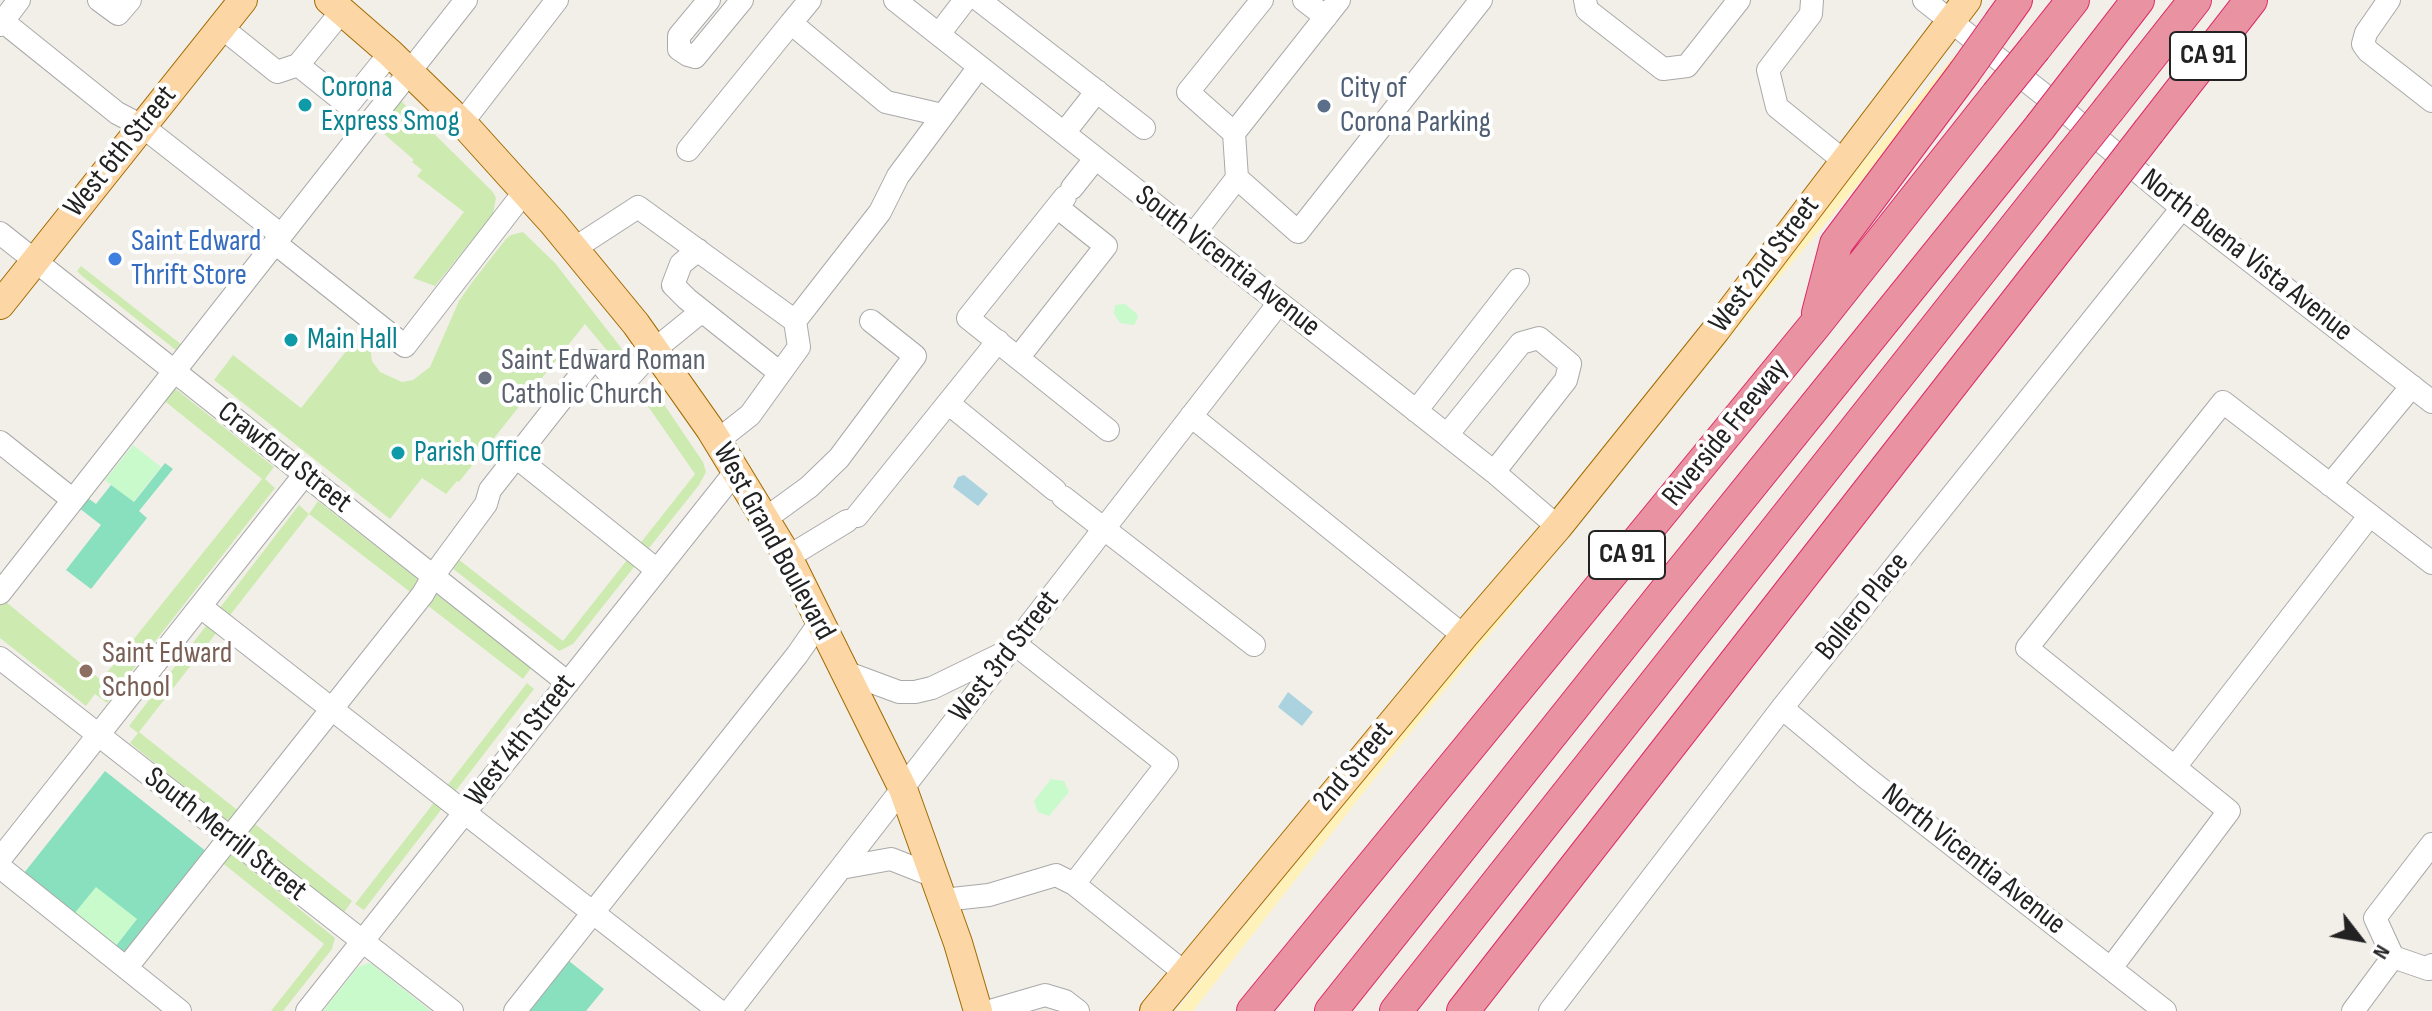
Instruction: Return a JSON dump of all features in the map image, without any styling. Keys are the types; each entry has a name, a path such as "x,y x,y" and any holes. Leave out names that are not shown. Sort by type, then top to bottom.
{"highway":[{"name":"Riverside Freeway","path":"1253,1011 1815,325 2073,0"},
{"path":"1331,1011 1640,622 2051,118 2138,0"},
{"path":"1396,1011 2195,0"},
{"name":"CA 91","path":"1463,1011 2251,0"},
{"path":"1815,325 1836,244 2009,10"},
{"path":"1479,1011 1679,732"}],"main road":[{"name":"West 6th Street","path":"0,305 243,0"},
{"name":"West Grand Boulevard","path":"335,6 462,123 525,191 575,248 654,350 717,441 788,557 903,789 939,888 978,1011"},
{"name":"West 2nd Street","path":"1558,527 1716,330 1960,10"},
{"name":"2nd Street","path":"1154,1011 1558,527"}],"street":[{"path":"19,0 1,21 117,113 142,126 405,346 525,191"},
{"path":"99,0 118,14 130,0"},
{"path":"298,65 348,105 466,0"},
{"path":"462,123 557,0"},
{"path":"709,0 679,36 679,49 688,55 695,57 742,0"},
{"path":"688,150 810,0"},
{"name":"South Vicentia Avenue","path":"895,0 1494,472 1558,527"},
{"path":"939,34 965,0"},
{"path":"979,0 1144,128"},
{"path":"1234,133 1188,92 1262,0"},
{"path":"1193,235 1237,178 1234,133 1332,8 1304,0"},
{"path":"1237,178 1298,232 1481,0"},
{"path":"1585,0 1587,10 1663,69 1687,66 1739,0"},
{"path":"1812,0 1811,14 1768,70 1777,107 1844,161"},
{"name":"North Buena Vista Avenue","path":"1924,0 1960,10 2051,118 2182,208 2432,402"},
{"path":"2389,0 2366,33 2363,44 2432,101"},
{"path":"221,27 277,72 298,65 335,6"},
{"path":"791,23 886,102 942,115"},
{"path":"0,593 278,239 399,62"},
{"path":"795,321 880,212 898,176 979,67"},
{"path":"1064,133 1097,91"},
{"path":"1095,159 968,318 1108,430"},
{"path":"1018,358 1106,246 1065,197"},
{"path":"575,248 638,207 795,321 799,347 750,415 717,441"},
{"name":"Bollero Place","path":"1550,1011 1782,708 2182,208"},
{"name":"Crawford Street","path":"0,233 568,683"},
{"path":"698,250 681,264 673,285 780,373"},
{"path":"1416,411 1518,280"},
{"name":"West 3rd Street","path":"730,1011 1279,303"},
{"path":"127,967 428,587 486,504 490,490 590,363 594,361 602,365 620,387 654,350 702,311"},
{"path":"765,519 809,487 839,458 915,356 871,321"},
{"path":"1447,435 1521,343 1539,338 1570,364 1566,380 1494,472"},
{"path":"788,557 852,519 998,341"},
{"path":"2330,485 2412,386"},
{"path":"2111,968 2229,811 2027,648 2223,402 2432,563"},
{"path":"948,403 1254,645"},
{"path":"1191,416 1464,636"},
{"path":"0,442 73,500"},
{"path":"516,457 657,570"},
{"name":"West 4th Street","path":"307,1011 736,471"},
{"path":"0,859 305,474"},
{"path":"2175,767 2370,515"},
{"path":"201,607 719,1011"},
{"path":"515,1011 820,622"},
{"path":"845,672 899,692 915,692 932,688 1013,647 1167,764 1074,884"},
{"name":"South Merrill Street","path":"0,658 452,1011"},
{"name":"North Vicentia Avenue","path":"1782,708 1864,776 2165,1011"},
{"path":"2432,844 2375,918 2393,957 2428,969 2432,965"},
{"path":"841,868 891,859 939,888 989,895 1056,875 1074,884 1185,973"},
{"path":"0,867 180,1011"},
{"path":"2353,1011 2393,957"},
{"path":"990,1011 1045,995 1065,1001 1078,1011"}],"green space":[{"path":"399,99 496,198 493,214 435,286 413,278 464,212 417,176 422,170 412,162 414,160 376,127"},
{"path":"523,232 555,263 628,360 620,366 585,324 459,482 446,494 422,478 390,519 214,380 233,355 301,408 359,335 373,336 370,346 372,361 380,372 402,382 413,380 430,367 459,301 473,281 506,239"},
{"path":"81,266 182,345 177,351 82,276 77,271"},
{"path":"1125,304 1137,314 1134,325 1120,323 1114,314 1115,305"},
{"path":"645,384 650,385 659,397 703,462 706,472 699,485 573,644 559,651 452,568 458,559 563,641 695,474 638,392"},
{"path":"172,386 274,467 265,479 275,488 107,703 95,694 86,706 0,638 0,597 101,680 262,479 162,399"},
{"path":"133,445 161,467 133,502 105,480"},
{"path":"165,463 173,469 139,511 147,518 91,589 66,570 101,525 79,508 88,498 96,504 111,485 134,502"},
{"path":"318,501 531,668 523,679 309,514"},
{"path":"299,505 309,514 139,732 352,901 343,914 130,743 138,733 129,726"},
{"path":"527,683 534,689 364,910 355,904"},
{"path":"105,771 207,852 125,955 115,947 137,919 96,887 74,914 24,873"},
{"path":"1051,779 1064,781 1069,792 1049,816 1038,812 1034,801"},
{"path":"223,847 335,938 332,949 283,1011 271,1011 324,944 215,857"},
{"path":"96,886 137,919 115,947 74,914"},
{"path":"569,961 604,989 586,1011 529,1011"},
{"path":"369,963 431,1011 323,1011 358,967"}],"sand":[{"path":"1955,55 1963,61 1751,311 1406,738 1193,1011 1176,1011 1847,181"}],"water":[{"path":"964,475 988,494 978,506 953,487 958,477"},
{"path":"1288,692 1313,712 1302,726 1278,707"}],"place":[{"name":"Corona Express Smog","path":"305,105"},
{"name":"City of Corona Parking","path":"1324,106"},
{"name":"Saint Edward Thrift Store","path":"115,259"},
{"name":"Main Hall","path":"291,340"},
{"name":"Saint Edward Roman Catholic Church","path":"485,378"},
{"name":"Parish Office","path":"398,453"},
{"name":"Saint Edward School","path":"86,671"}]}
